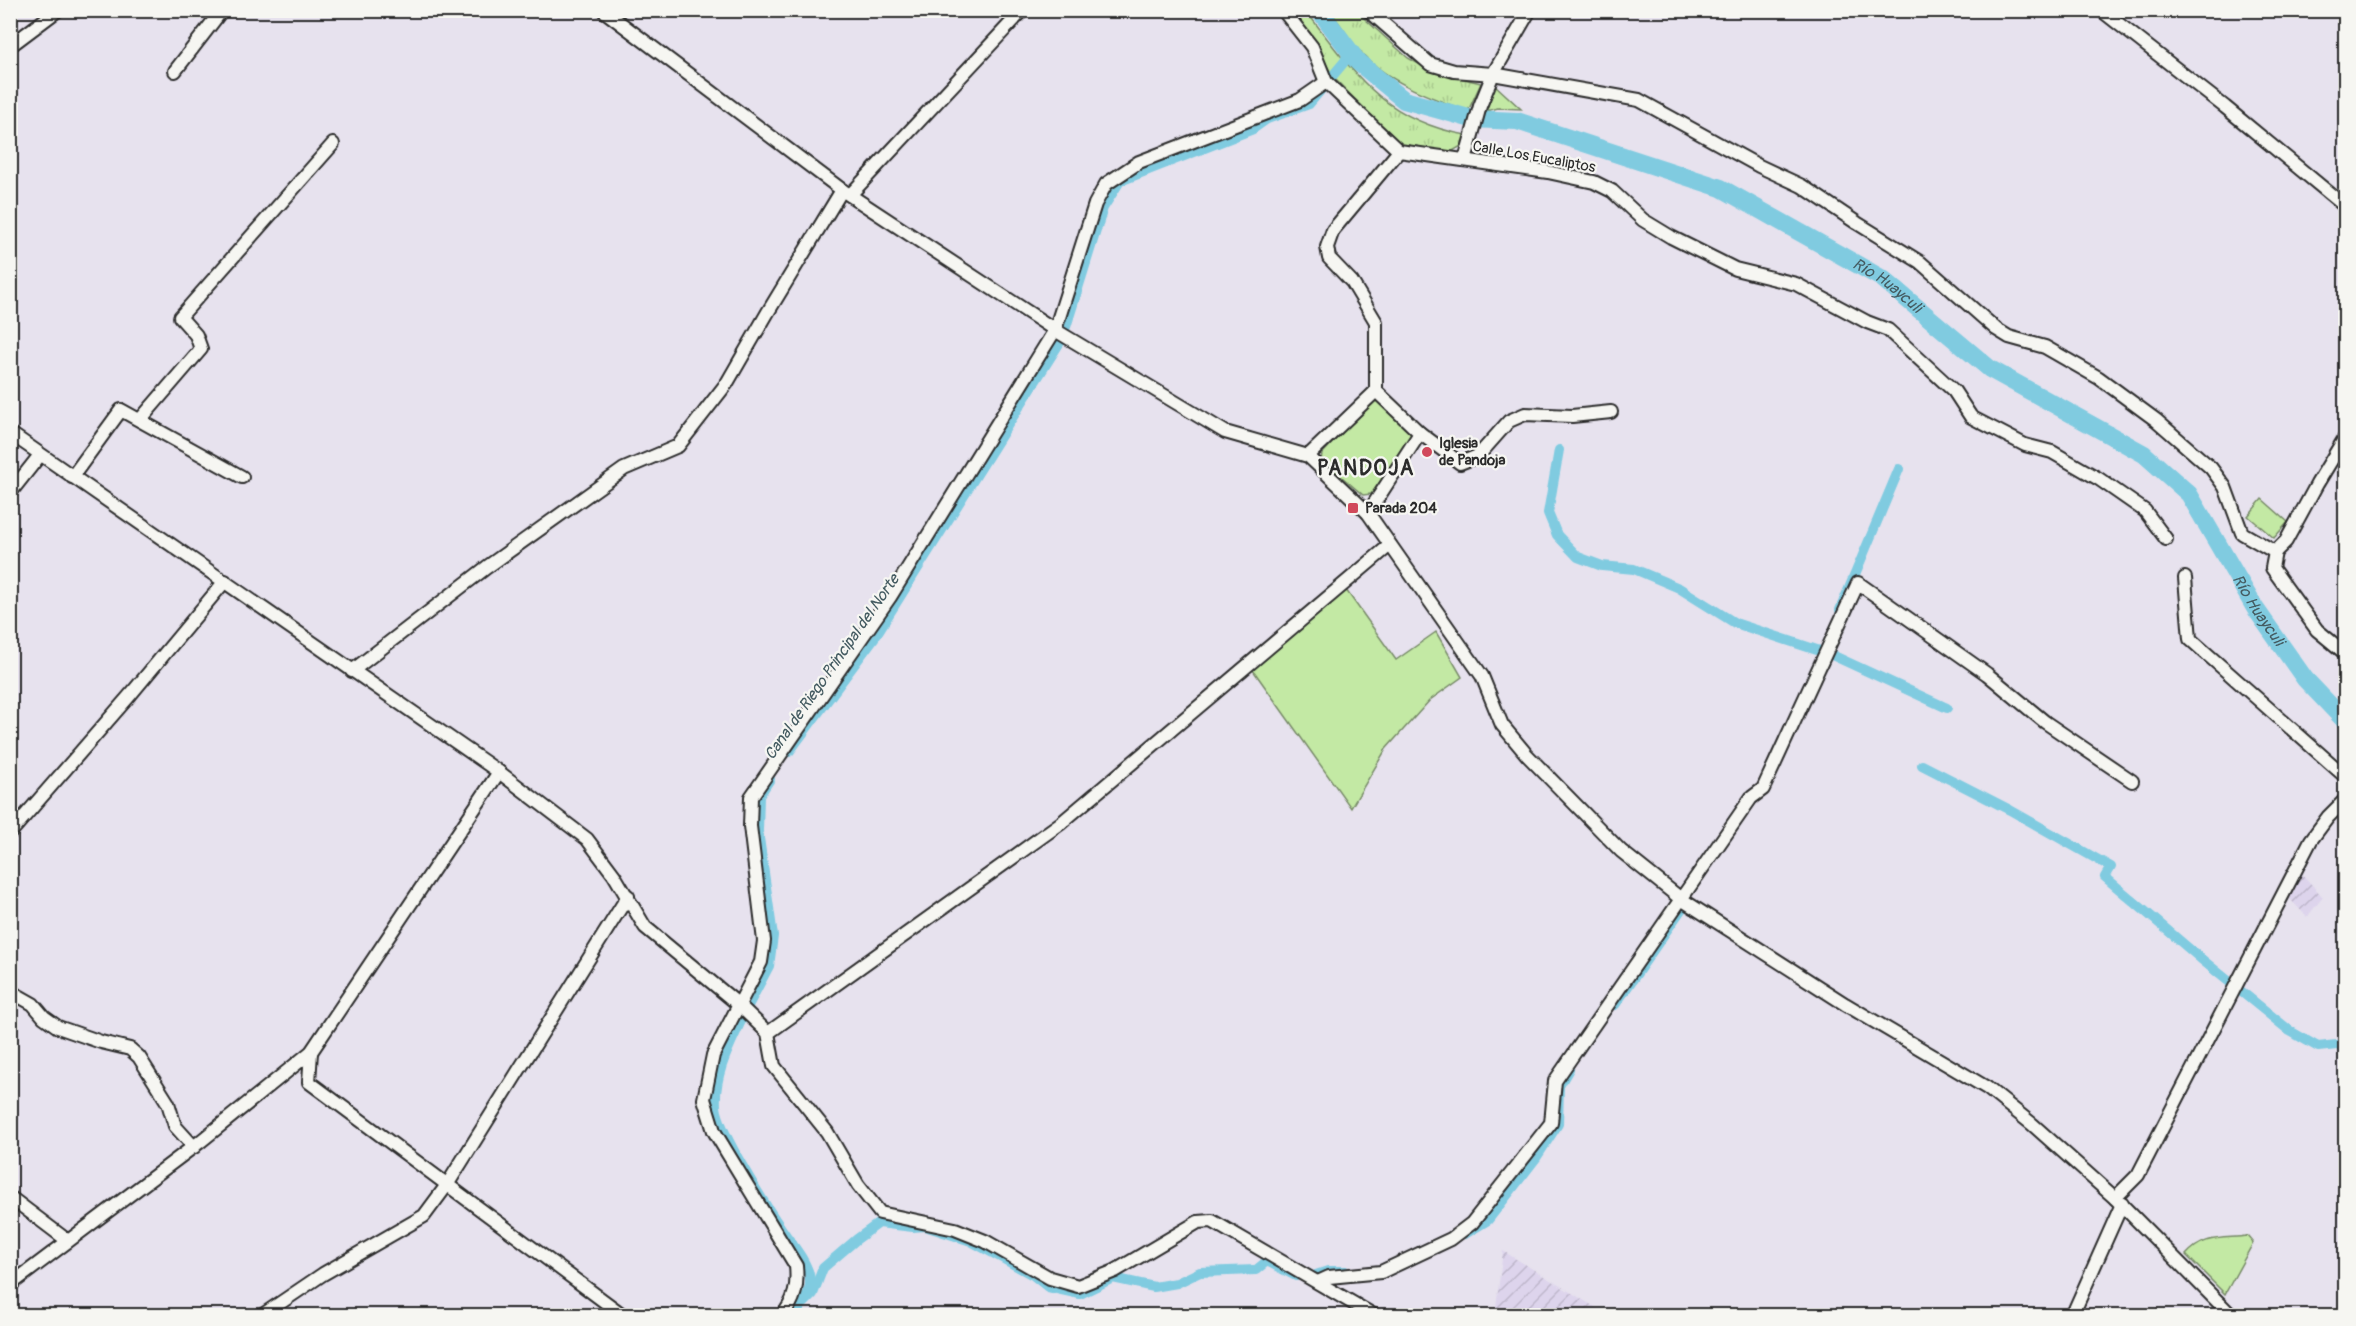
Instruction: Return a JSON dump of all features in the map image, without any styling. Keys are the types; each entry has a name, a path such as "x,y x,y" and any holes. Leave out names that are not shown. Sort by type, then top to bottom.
{"street":[{"path":"10,45 58,10"},
{"path":"175,71 222,10"},
{"path":"603,10 846,193 1055,330 1225,432 1308,456 1368,513 1482,676 1502,725 1527,755 1593,824 1638,865 1681,899 1845,1004 1987,1088 2032,1124 2118,1201 2232,1316"},
{"path":"352,670 487,567 624,469 678,446 727,383 768,312 846,193 1023,10"},
{"path":"1283,10 1312,47 1326,82 1399,151 1333,230 1327,247 1329,258 1352,282 1376,322 1376,391 1308,456"},
{"path":"1368,10 1430,64 1454,71 1492,74 1639,100 1759,166 1802,186 1920,262 1996,329 2009,337 2044,347 2099,378 2156,420 2211,468 2225,487 2242,532 2275,552"},
{"path":"1465,160 1480,106 1492,74 1530,10"},
{"path":"2101,10 2225,107 2346,207"},
{"path":"782,1316 796,1293 798,1281 796,1266 714,1131 704,1100 713,1055 761,962 764,942 751,826 751,797 890,597 1055,330 1095,204 1106,184 1139,162 1300,100 1326,82"},
{"path":"140,420 201,349 196,335 180,317 333,144"},
{"name":"Calle Los Eucaliptos","path":"1399,151 1594,182 1612,191 1643,220 1671,237 1735,269 1796,284 1867,322 1888,330 1954,391 1971,417 2025,445 2052,452 2099,479 2145,512 2166,539"},
{"path":"1376,391 1420,433 1460,463 1478,456 1509,421 1525,414 1572,416 1611,412"},
{"path":"72,477 121,410 242,477"},
{"path":"10,433 499,772 587,839 628,896 645,927 739,1005 768,1033 774,1066 826,1132 858,1185 880,1213 955,1230 985,1241 1050,1278 1078,1286 1115,1271 1198,1222 1212,1221 1376,1316"},
{"path":"1368,513 1420,433"},
{"path":"2346,436 2286,541 2275,552 2272,568 2317,630 2346,654"},
{"path":"10,493 40,455"},
{"path":"768,1033 1061,823 1390,545"},
{"path":"2185,578 2190,639 2346,777"},
{"path":"10,833 131,694 225,581"},
{"path":"1318,1282 1329,1277 1381,1272 1451,1239 1472,1223 1551,1123 1555,1081 1751,798 1763,789 1858,584 1987,674 2045,722 2132,781"},
{"path":"10,1285 194,1147 311,1052 499,772"},
{"path":"2072,1316 2118,1201 2138,1175 2312,840 2328,817 2346,799"},
{"path":"261,1316 323,1274 424,1216 447,1185 628,896"},
{"path":"10,991 33,1004 44,1017 58,1027 100,1042 130,1049 139,1057 168,1103 175,1126 194,1147"},
{"path":"311,1052 309,1082 624,1316"},
{"path":"10,1197 68,1242"}],"shaded area":[{"path":"2301,873 2323,897 2307,917 2288,897"},
{"path":"1503,1251 1552,1281 1608,1315 1495,1315"}],"green space":[{"path":"1290,11 1306,11 1356,74 1392,106 1437,128 1466,135 1463,145 1451,152 1401,146 1333,77 1320,52"},
{"path":"1330,11 1356,11 1408,58 1431,71 1481,83 1468,111 1423,94 1382,71 1358,49"},
{"path":"1495,85 1521,109 1498,108 1486,111"},
{"path":"1377,400 1414,435 1371,494 1363,495 1321,459 1322,454 1370,403"},
{"path":"2262,499 2288,522 2274,538 2248,516"},
{"path":"1346,590 1396,660 1436,632 1462,677 1430,700 1386,749 1351,808 1253,670"},
{"path":"2247,1236 2253,1243 2225,1294 2186,1255 2206,1241"}],"waterway":[{"name":"Río Huayculi","path":"1319,10 1358,62 1404,100 1472,119 1517,121 1721,188 1883,279 1990,369 2144,454 2189,494 2255,608 2305,679 2346,722"},
{"name":"Canal de Riego Principal del Norte","path":"1066,327 1103,208 1120,181 1253,129 1267,119 1309,104 1345,61 1349,50"},
{"name":"Canal de Riego Principal del Norte","path":"789,752 874,638 1060,342"},
{"path":"1559,450 1548,513 1557,535 1578,557 1602,566 1634,569 1679,588 1735,623 1823,652"},
{"path":"1840,610 1899,469"},
{"path":"1832,655 1947,708"},
{"path":"1922,765 2010,810 2111,867 2105,877 2290,1031 2318,1047 2346,1044"},
{"name":"Canal de Riego Principal del Norte","path":"749,1004 769,966 773,936 758,831 759,796 770,779"},
{"path":"1615,1005 1683,907"},
{"name":"Canal de Riego Principal del Norte","path":"742,1019 720,1072 716,1106 725,1133 744,1169 809,1273 808,1294 794,1316"},
{"path":"1465,1234 1488,1220 1536,1158 1558,1124 1559,1086 1569,1069"},
{"path":"804,1303 813,1294 823,1268 879,1223 925,1226 971,1241 1033,1275 1048,1287 1080,1294 1113,1278 1154,1287 1177,1283 1200,1272 1256,1270 1267,1261 1296,1276"},
{"path":"1316,1275 1328,1271 1345,1271"}],"place":[{"name":"Iglesia de Pandoja","path":"1427,452"},
{"name":"Parada 204","path":"1353,508"}],"district":[{"name":"PANDOJA","path":"1366,468"}]}
